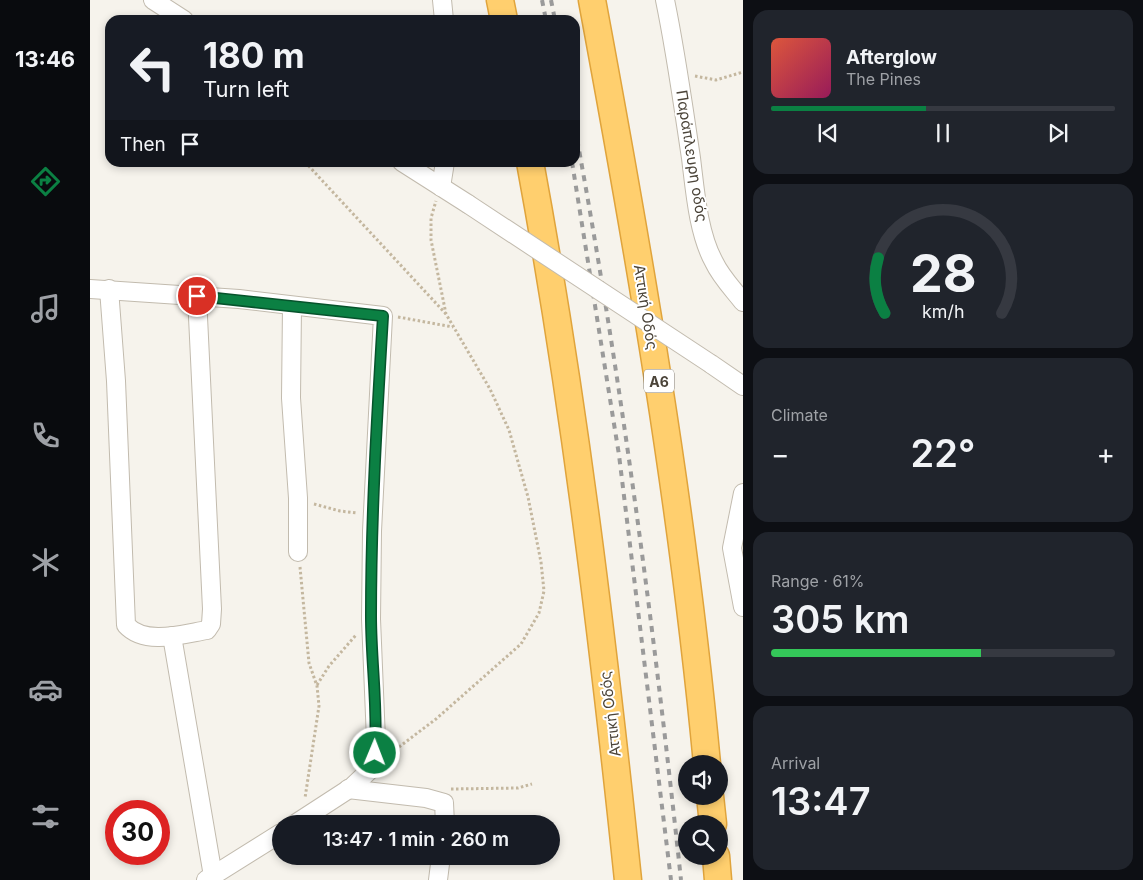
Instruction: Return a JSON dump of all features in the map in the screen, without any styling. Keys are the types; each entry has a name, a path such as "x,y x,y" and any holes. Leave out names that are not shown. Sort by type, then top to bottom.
{"highway":[{"path":"500,0 503,15"},
{"name":"Αττική Οδός","path":"592,0 623,165 660,386 706,755"},
{"name":"Αττική Οδός","path":"531,167 573,421 593,568 628,880"},
{"path":"717,865 718,880"}],"street":[{"path":"153,0 176,15"},
{"path":"442,0 444,15"},
{"name":"Παράπλευρη οδός","path":"665,0 678,61 697,204 707,245 713,261 723,277 743,302"},
{"path":"441,187 445,167"},
{"path":"424,169 441,187 743,386"},
{"path":"90,289 197,296 383,316 373,514 371,619 375,665 374,766 348,789 309,815"},
{"path":"109,289 116,381 126,625 133,632 143,635 172,636 207,630 211,624 212,609 197,296"},
{"path":"292,306 291,398 298,498 298,552"},
{"path":"743,495 732,548 743,607"},
{"path":"172,636 209,878 272,839"},
{"path":"348,789 426,798 444,803 445,815"},
{"path":"438,880 440,865"}],"path":[{"path":"678,61 694,75 716,80 743,72"},
{"path":"310,167 446,314 454,327 490,389 509,430 530,506 541,562 544,590 538,614 521,644 436,719 374,766"},
{"path":"441,187 431,218 431,240 446,314"},
{"path":"383,316 454,327"},
{"path":"298,498 324,508 373,514"},
{"path":"298,552 309,663 317,686 319,706 299,815"},
{"path":"317,686 329,666 371,619"},
{"path":"426,798 454,788 518,788 532,784"}],"railway":[{"path":"542,0 545,15"},
{"path":"551,0 554,15"},
{"path":"580,155 622,409 660,691 681,880"},
{"path":"573,167 619,455 671,880"}],"route":[{"path":"197,296 383,316 372,531 371,619 375,665 375,753"}]}
